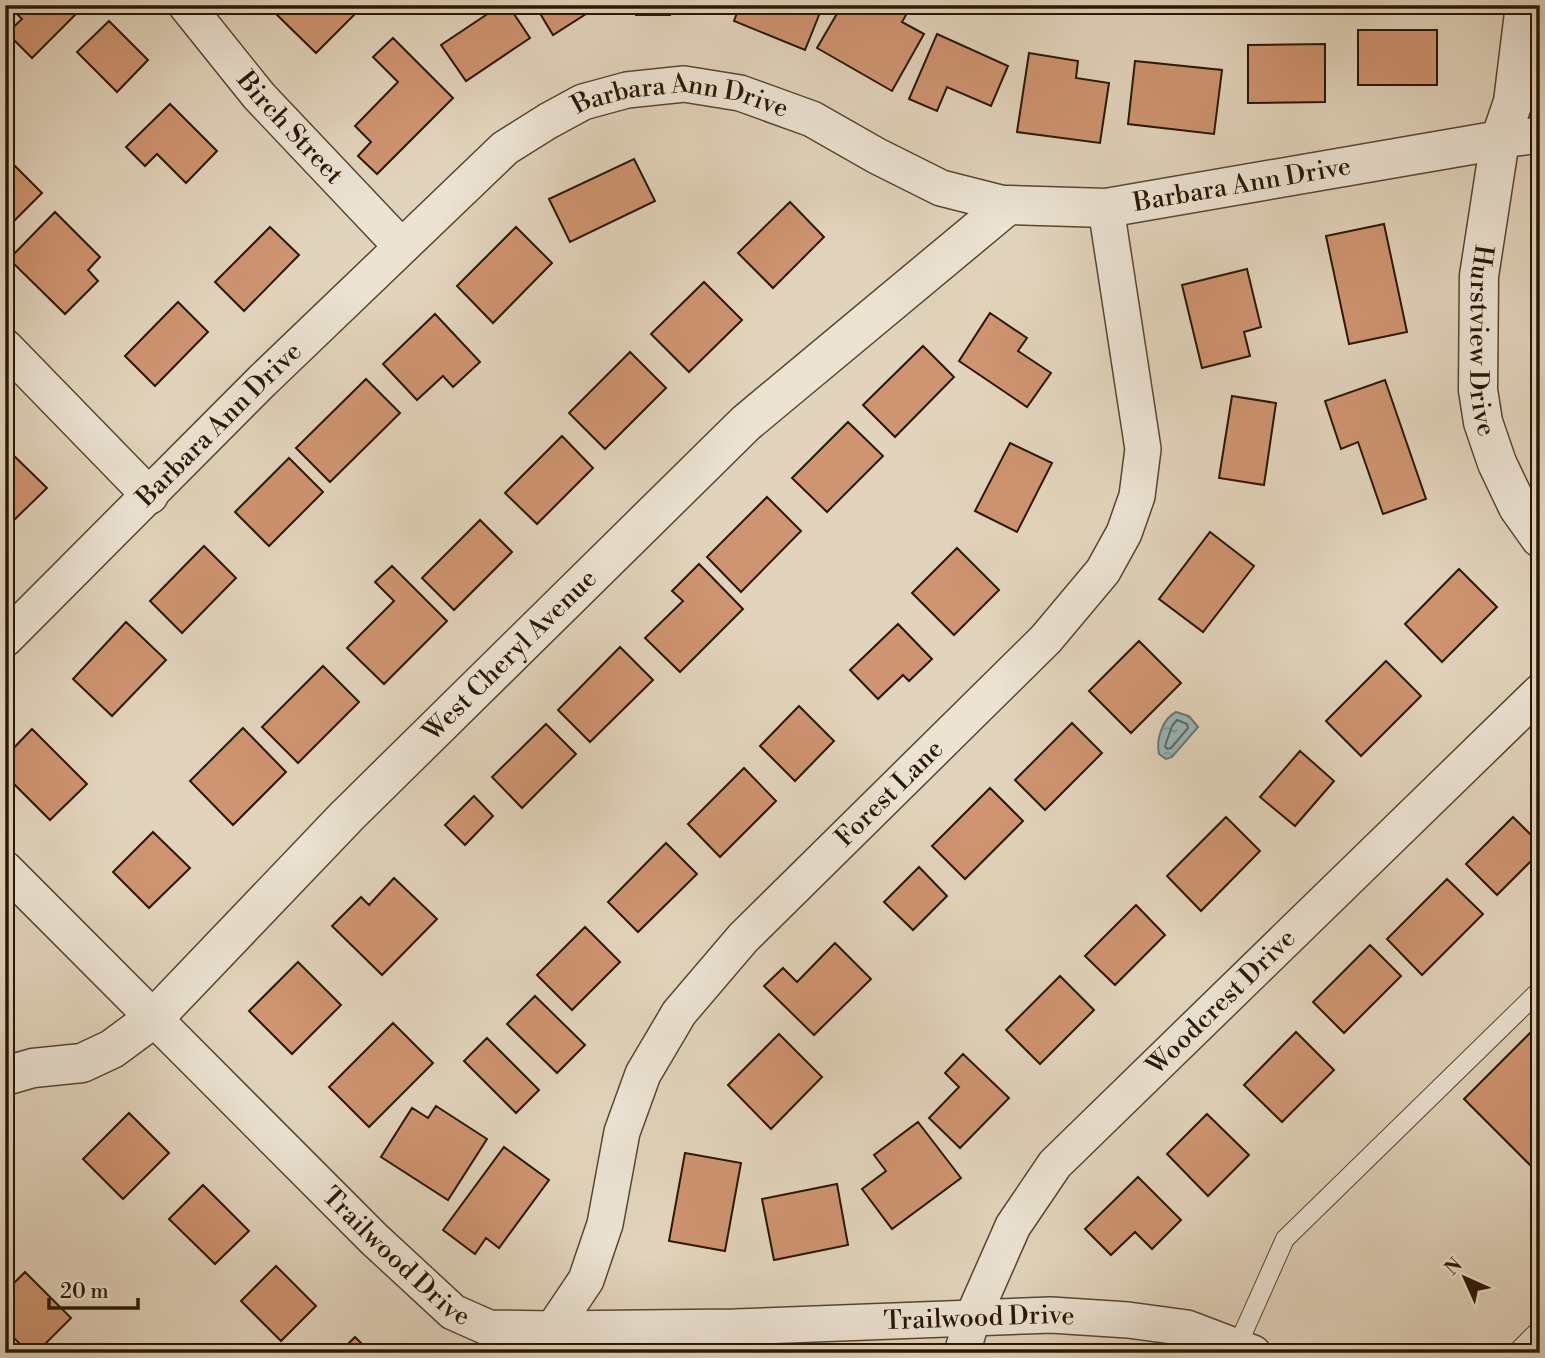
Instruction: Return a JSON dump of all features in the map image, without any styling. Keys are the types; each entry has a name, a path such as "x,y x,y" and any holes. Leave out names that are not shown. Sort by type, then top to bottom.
{"street":[{"name":"Birch Street","path":"186,5 259,96 401,246"},
{"name":"Hurstview Drive","path":"1525,5 1513,102 1500,140 1479,276 1478,390 1483,422 1497,463 1518,507 1540,538"},
{"name":"Barbara Ann Drive","path":"5,639 401,246 505,148 583,102 627,90 684,84 740,93 812,119 941,188 1008,205 1106,208 1540,135"},
{"name":"West Cheryl Avenue","path":"5,1076 33,1069 82,1063 112,1049 154,1018 347,816 746,423 1008,205"},
{"name":"Forest Lane","path":"527,1353 553,1329 586,1280 605,1223 622,1132 643,1074 679,1013 743,938 1046,639 1103,571 1125,533 1137,496 1143,449 1106,208"},
{"path":"5,347 150,496"},
{"name":"Woodcrest Drive","path":"962,1353 972,1319 1013,1226 1055,1164 1540,692"},
{"name":"Trailwood Drive","path":"5,869 374,1239 453,1312 489,1328 735,1326 1051,1315 1128,1320 1187,1328 1241,1350"}],"lane":[{"path":"1241,1350 1285,1239 1540,990"},
{"path":"1516,1353 1540,1329"}],"water":[{"path":"1176,712 1189,716 1198,727 1172,757 1166,759 1159,754 1159,736 1167,720"}],"building":[{"path":"8,5 73,5 79,11 32,58 7,33 22,19"},
{"path":"272,5 357,5 360,9 316,53 270,8"},
{"path":"501,5 508,5 530,38 466,81 441,45"},
{"path":"535,5 600,5 553,35"},
{"path":"636,5 670,5 670,15 636,15"},
{"path":"740,5 823,5 805,50 734,21"},
{"path":"842,5 911,6 902,22 924,34 892,91 817,48"},
{"path":"109,21 148,60 117,92 77,52"},
{"path":"1358,30 1437,30 1437,85 1358,85"},
{"path":"937,34 1008,66 991,106 947,87 937,111 909,99"},
{"path":"393,38 453,98 377,174 358,156 371,142 355,126 398,82 373,57"},
{"path":"1325,44 1325,102 1248,103 1248,45"},
{"path":"1029,53 1078,61 1076,78 1109,83 1100,143 1017,132"},
{"path":"1135,61 1222,70 1214,134 1128,124"},
{"path":"170,104 217,151 186,183 157,154 145,166 126,147"},
{"path":"5,156 42,193 5,230"},
{"path":"634,159 655,201 570,242 549,199"},
{"path":"790,202 824,237 773,288 738,253"},
{"path":"55,212 100,257 88,270 98,281 65,314 9,259"},
{"path":"1384,224 1407,332 1349,344 1326,236"},
{"path":"270,227 299,255 244,311 215,282"},
{"path":"516,227 552,263 493,323 457,286"},
{"path":"1247,269 1261,327 1244,332 1250,356 1202,368 1182,285"},
{"path":"704,282 742,320 689,372 651,334"},
{"path":"178,302 208,332 155,386 125,356"},
{"path":"990,313 1027,338 1018,351 1051,373 1027,407 959,361"},
{"path":"435,314 480,362 453,387 443,376 417,400 383,364"},
{"path":"923,346 954,377 895,437 863,405"},
{"path":"630,352 666,388 605,449 569,413"},
{"path":"366,379 400,413 330,482 296,448"},
{"path":"1385,380 1426,499 1383,514 1358,442 1341,449 1325,401"},
{"path":"1232,396 1276,403 1264,485 1219,478"},
{"path":"848,422 883,456 827,512 792,478"},
{"path":"562,436 593,468 537,524 505,493"},
{"path":"1010,443 1052,463 1017,532 975,511"},
{"path":"5,447 47,488 10,524 5,519"},
{"path":"289,458 323,492 269,546 235,512"},
{"path":"767,497 801,531 741,592 707,557"},
{"path":"480,520 512,552 454,610 422,578"},
{"path":"1210,532 1254,566 1203,632 1159,599"},
{"path":"204,546 236,578 182,633 150,601"},
{"path":"957,548 999,590 954,635 912,593"},
{"path":"699,564 743,609 680,672 645,638 683,601 672,591"},
{"path":"392,566 447,621 384,684 347,648 394,601 375,582"},
{"path":"1459,569 1497,607 1442,662 1405,624"},
{"path":"126,622 166,660 112,716 73,679"},
{"path":"898,624 932,659 909,681 903,675 878,699 850,670"},
{"path":"1139,641 1181,683 1131,733 1089,691"},
{"path":"620,647 653,680 590,742 558,710"},
{"path":"1386,661 1421,696 1361,756 1326,721"},
{"path":"323,666 359,702 298,763 262,727"},
{"path":"799,706 834,741 795,781 760,746"},
{"path":"1072,723 1102,753 1045,810 1015,780"},
{"path":"546,724 576,754 522,808 492,777"},
{"path":"243,728 286,772 233,825 190,781"},
{"path":"32,729 87,784 50,820 5,775 5,757"},
{"path":"1300,751 1334,781 1295,826 1260,797"},
{"path":"744,768 776,801 720,857 688,824"},
{"path":"1540,780 1540,797 1531,789"},
{"path":"990,788 1023,821 965,879 932,846"},
{"path":"474,796 493,816 465,845 445,825"},
{"path":"1226,817 1260,851 1201,911 1167,876"},
{"path":"1513,817 1540,844 1540,852 1497,895 1466,864"},
{"path":"153,832 190,868 149,908 113,872"},
{"path":"666,843 697,874 638,932 608,902"},
{"path":"919,867 947,896 913,930 884,902"},
{"path":"394,878 437,919 382,975 332,926 361,897 369,905"},
{"path":"1447,879 1483,914 1422,975 1387,939"},
{"path":"1136,905 1165,935 1115,985 1085,956"},
{"path":"585,927 620,962 572,1010 537,975"},
{"path":"835,943 871,979 814,1035 764,986 783,968 797,982"},
{"path":"1370,945 1401,976 1344,1033 1313,1002"},
{"path":"298,962 341,1005 292,1054 249,1011"},
{"path":"1060,976 1094,1010 1040,1064 1006,1030"},
{"path":"535,996 585,1045 557,1073 507,1024"},
{"path":"393,1023 433,1063 369,1127 329,1087"},
{"path":"1540,1023 1540,1175 1464,1099"},
{"path":"1296,1032 1334,1070 1282,1122 1244,1085"},
{"path":"779,1034 822,1077 771,1129 728,1085"},
{"path":"487,1038 539,1090 516,1113 464,1061"},
{"path":"963,1054 1009,1098 960,1148 929,1118 959,1087 945,1073"},
{"path":"436,1106 487,1139 448,1200 381,1157 412,1108 428,1118"},
{"path":"129,1113 169,1153 123,1199 83,1159"},
{"path":"1207,1114 1249,1155 1208,1196 1167,1154"},
{"path":"918,1122 961,1178 892,1229 862,1189 886,1171 874,1155"},
{"path":"504,1147 549,1180 499,1248 486,1238 475,1254 443,1230"},
{"path":"685,1153 741,1163 725,1251 669,1241"},
{"path":"1138,1177 1181,1220 1152,1249 1135,1232 1111,1255 1085,1229"},
{"path":"837,1184 848,1245 774,1260 762,1199"},
{"path":"203,1185 249,1231 215,1264 169,1219"},
{"path":"276,1266 316,1306 281,1341 241,1301"},
{"path":"25,1272 71,1318 36,1353 29,1353 5,1329 5,1292"},
{"path":"355,1337 371,1353 339,1353"}]}
